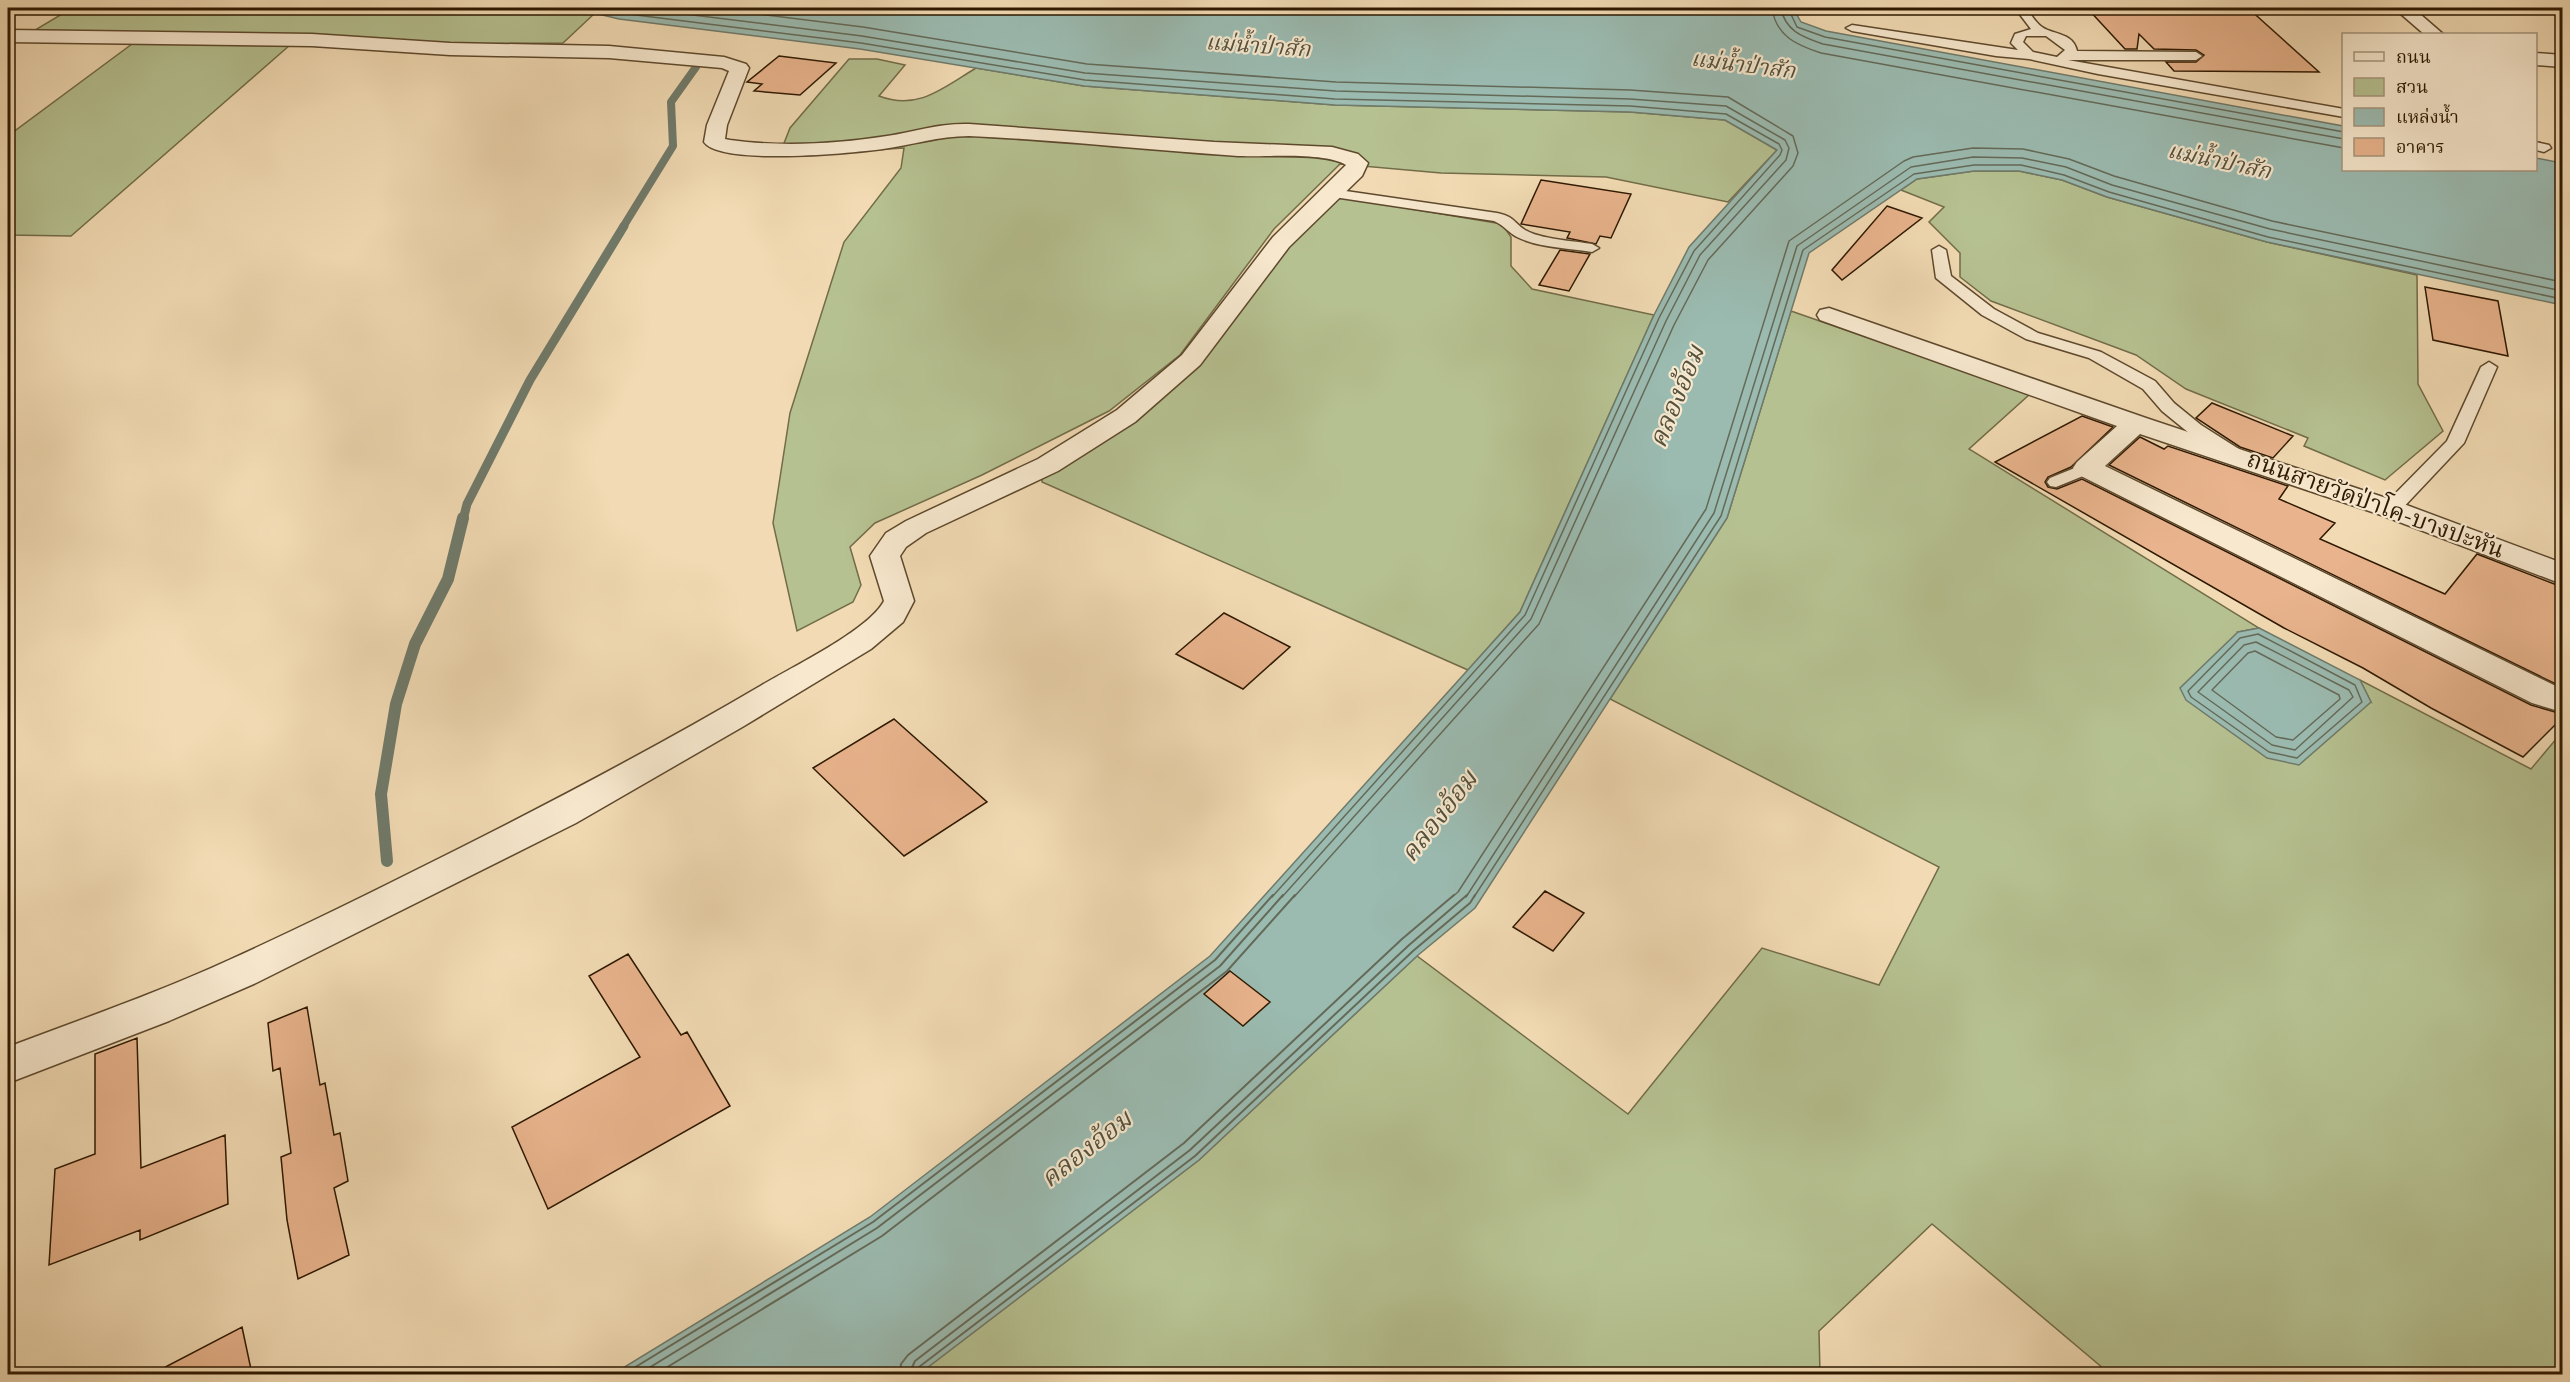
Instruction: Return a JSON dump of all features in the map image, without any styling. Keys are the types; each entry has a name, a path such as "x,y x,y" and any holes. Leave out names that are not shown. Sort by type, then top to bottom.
{"street":[{"path":"2403,8 2433,33"},
{"path":"8,36 312,40 450,49 609,52 724,63 739,68 736,84 713,133 714,142 724,147 773,150 879,143 931,132 955,130 1064,135 1212,148 1330,153 1352,158 1357,164 1354,171 1281,242 1191,360 1126,416 1048,465 916,527 896,540 885,556 899,601 892,615 860,641 732,718 563,813 332,930 154,1009 8,1065"},
{"path":"2537,59 2562,62"},
{"name":"ถนนสายวัดป่าโค-บางปะหัน","path":"1829,315 2136,424 2391,509 2562,574"},
{"path":"2136,424 2087,468 2523,685 2562,702"}],"lane":[{"path":"2020,8 2038,30"},
{"path":"1852,28 1996,52 2063,58 2196,56"},
{"path":"2029,55 2017,43 2021,34 2038,30 2062,37 2072,50 2063,58"},
{"path":"2063,58 2098,70 2342,113"},
{"path":"1332,193 1497,217 1511,223 1520,233 1538,239 1592,248"},
{"path":"1939,250 1944,278 1988,312 2032,336 2095,355 2149,385 2168,407 2195,429 2242,458"},
{"path":"2391,509 2455,443 2489,367"},
{"path":"2056,482 2087,468"}],"green space":[{"path":"72,8 573,8 595,13 563,43 461,44 448,54 290,45 71,236 8,235 8,136 136,41 20,39"},
{"path":"849,59 877,59 905,65 879,96 893,100 906,101 930,95 976,68 1084,86 1335,105 1630,112 1725,120 1777,150 1728,202 1606,177 1441,173 1340,164 1274,229 1180,355 1109,411 982,475 875,523 850,547 861,585 853,602 797,631 773,523 790,413 844,242 901,168 904,148 779,156 790,128"},
{"path":"1974,171 2019,171 2062,180 2107,197 2267,242 2417,275 2418,384 2443,431 2385,480 2304,446 2308,438 2186,389 2136,355 1991,301 1960,277 1960,253 1929,222 1944,207 1901,190 1917,179"},
{"path":"1339,197 1502,224 1511,237 1511,266 1532,289 1654,315 1520,612 1468,670 1042,482 1042,471 1126,420 1293,237"},
{"path":"1791,311 2030,394 1969,449 2259,628 2238,632 2371,702 2360,680 2531,769 2562,732 2562,1374 2110,1374 1932,1224 1819,1331 1820,1374 919,1374 1199,1160 1417,956 1628,1114 1762,948 1879,985 1939,867 1610,699 1727,518"}],"water":[{"path":"573,8 1793,8 1801,22 1826,31 2342,126 2342,171 2537,171 2537,158 2562,163 2562,305 2267,242 2107,197 2062,180 2019,171 1974,171 1917,179 1809,253 1727,518 1475,908 1417,956 1199,1160 919,1374 613,1374 870,1217 1210,956 1520,612 1654,315 1689,247 1777,150 1725,120 1630,112 1335,105 1084,86 860,49 619,19"},
{"path":"2259,628 2360,680 2371,702 2299,765 2267,758 2186,700 2180,688 2238,632"}],"building":[{"path":"2087,8 2248,8 2319,72 2174,71 2166,62 2196,62 2204,55 2196,50 2154,49 2139,34 2137,49 2125,49"},
{"path":"779,56 836,63 800,95 754,91 762,84 747,82"},
{"path":"1541,180 1631,194 1611,238 1600,236 1596,244 1567,238 1570,232 1521,224"},
{"path":"1887,206 1922,218 1842,280 1832,270"},
{"path":"1560,250 1590,254 1569,291 1539,285"},
{"path":"2425,287 2498,301 2508,356 2433,340"},
{"path":"2212,403 2293,436 2273,458 2240,447 2196,418"},
{"path":"2082,416 2113,427 2071,467 2048,477 2045,482 2048,487 2057,489 2082,479 2531,705 2562,714 2562,718 2523,757 2431,708 2363,668 2284,628 1995,462"},
{"path":"2140,437 2164,449 2168,446 2288,486 2279,499 2335,523 2320,539 2445,594 2477,554 2562,587 2562,687 2109,465"},
{"path":"1224,613 1290,647 1243,689 1176,654"},
{"path":"894,719 987,802 904,856 813,768"},
{"path":"1545,891 1584,913 1553,951 1513,927"},
{"path":"628,954 681,1035 687,1032 730,1106 548,1209 512,1127 640,1057 589,976"},
{"path":"1230,971 1270,1002 1243,1026 1204,994"},
{"path":"307,1007 320,1085 325,1083 334,1135 340,1133 348,1181 334,1188 349,1255 298,1279 287,1220 281,1157 291,1153 280,1068 273,1071 268,1023"},
{"path":"137,1038 141,1168 225,1135 228,1204 140,1240 140,1230 49,1265 55,1169 95,1154 95,1054"},
{"path":"242,1327 252,1374 152,1374"}],"waterway":[{"path":"623,227 673,146 671,102 696,67"},
{"path":"463,520 467,504 530,380 624,226"},
{"path":"387,861 381,794 396,704 415,644 448,579 463,518"}],"water label":[{"name":"แม่น้ำป่าสัก","path":"1258,47"},
{"name":"แม่น้ำป่าสัก","path":"1743,66"},
{"name":"แม่น้ำป่าสัก","path":"2219,162"},
{"name":"คลองอ้อม","path":"1678,397"},
{"name":"คลองอ้อม","path":"1440,817"},
{"name":"คลองอ้อม","path":"1087,1150"}]}
